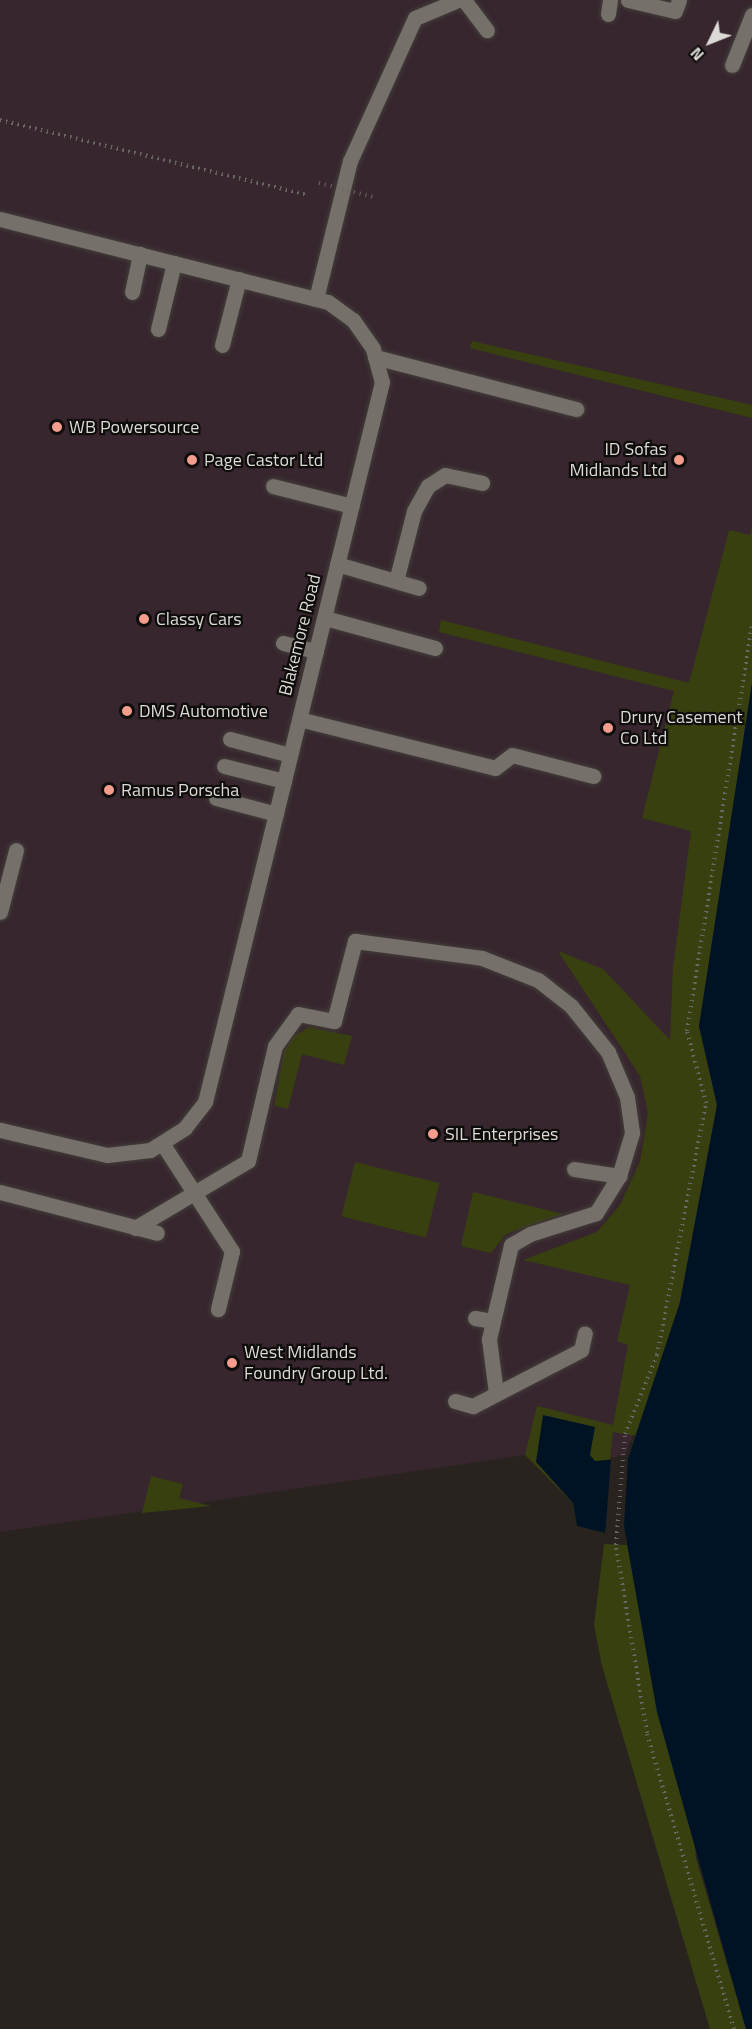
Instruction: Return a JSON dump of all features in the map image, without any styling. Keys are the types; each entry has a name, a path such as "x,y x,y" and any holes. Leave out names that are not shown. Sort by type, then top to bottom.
{"street":[{"path":"316,299 350,161 415,18 458,0"},
{"path":"464,0 487,30"},
{"path":"628,0 675,11 679,0"},
{"path":"732,65 752,15"},
{"name":"Blakemore Road","path":"0,219 328,302 353,320 375,357 382,382 205,1102 185,1128 150,1150 107,1155 0,1130"},
{"path":"132,292 140,254"},
{"path":"158,329 174,263"},
{"path":"222,345 239,279"},
{"path":"375,357 576,409"},
{"path":"396,581 414,511 428,486 445,475 482,483"},
{"path":"273,486 352,506"},
{"path":"338,564 419,588"},
{"path":"324,618 435,648"},
{"path":"283,643 316,651"},
{"path":"299,719 495,768 512,755 593,776"},
{"path":"230,740 290,755"},
{"path":"224,766 284,781"},
{"path":"216,798 276,814"},
{"path":"0,912 9,858"},
{"path":"135,1228 248,1161 275,1046 298,1014 334,1021 355,941 482,958 538,980 571,1005 608,1052 627,1097 632,1133 619,1176 596,1213 530,1234 511,1245 489,1339 496,1394"},
{"path":"162,1143 232,1251 218,1309"},
{"path":"574,1169 619,1176"},
{"path":"0,1192 157,1233"},
{"path":"475,1318 492,1321"},
{"path":"455,1401 473,1406 581,1350 585,1333"}],"path":[{"path":"0,120 340,203"},
{"path":"319,183 373,197"},
{"path":"734,2029 647,1733 616,1545 626,1434 631,1412 657,1355 706,1103 687,1031 752,626"}],"shaded area":[{"path":"0,0 752,0 752,1310 733,1431 588,1478 525,1455 0,1532"}],"green space":[{"path":"472,341 752,405 752,418 470,348"},
{"path":"752,527 752,683 699,1026 717,1105 680,1302 665,1356 696,1858 746,2029 710,2029 602,1666 594,1625 604,1544 627,1545 624,1527 607,1523 605,1533 577,1526 573,1503 525,1455 537,1406 613,1425 628,1345 617,1341 630,1285 523,1260 597,1232 620,1205 640,1161 648,1113 640,1076 558,951 603,969 670,1040 673,967 691,831 642,818 674,691 439,632 441,620 689,683 729,530 750,535","holes":["613,1432 635,1436 628,1458 610,1460"]},
{"path":"309,1027 352,1036 344,1065 302,1054 288,1109 274,1106 284,1051 294,1036"},
{"path":"355,1162 439,1183 426,1237 341,1216"},
{"path":"473,1192 563,1214 506,1234 491,1253 461,1246"},
{"path":"151,1476 183,1484 179,1498 211,1506 142,1513"}],"water":[{"path":"752,683 752,2029 746,2029 657,1712 624,1527 607,1523 605,1533 577,1526 573,1503 536,1462 543,1415 595,1427 590,1455 595,1461 628,1458 680,1302 717,1105 699,1026"}],"pier":[{"path":"633,1435 636,1435 628,1458 624,1527 627,1545 624,1545 622,1530 609,1527 605,1536 611,1458 625,1455"}],"place":[{"name":"WB Powersource","path":"57,427"},
{"name":"Page Castor Ltd","path":"192,460"},
{"name":"ID Sofas Midlands Ltd","path":"679,460"},
{"name":"Classy Cars","path":"144,619"},
{"name":"DMS Automotive","path":"127,711"},
{"name":"Drury Casement Co Ltd","path":"608,728"},
{"name":"Ramus Porscha","path":"109,790"},
{"name":"SIL Enterprises","path":"433,1134"},
{"name":"West Midlands Foundry Group Ltd.","path":"232,1363"}]}
